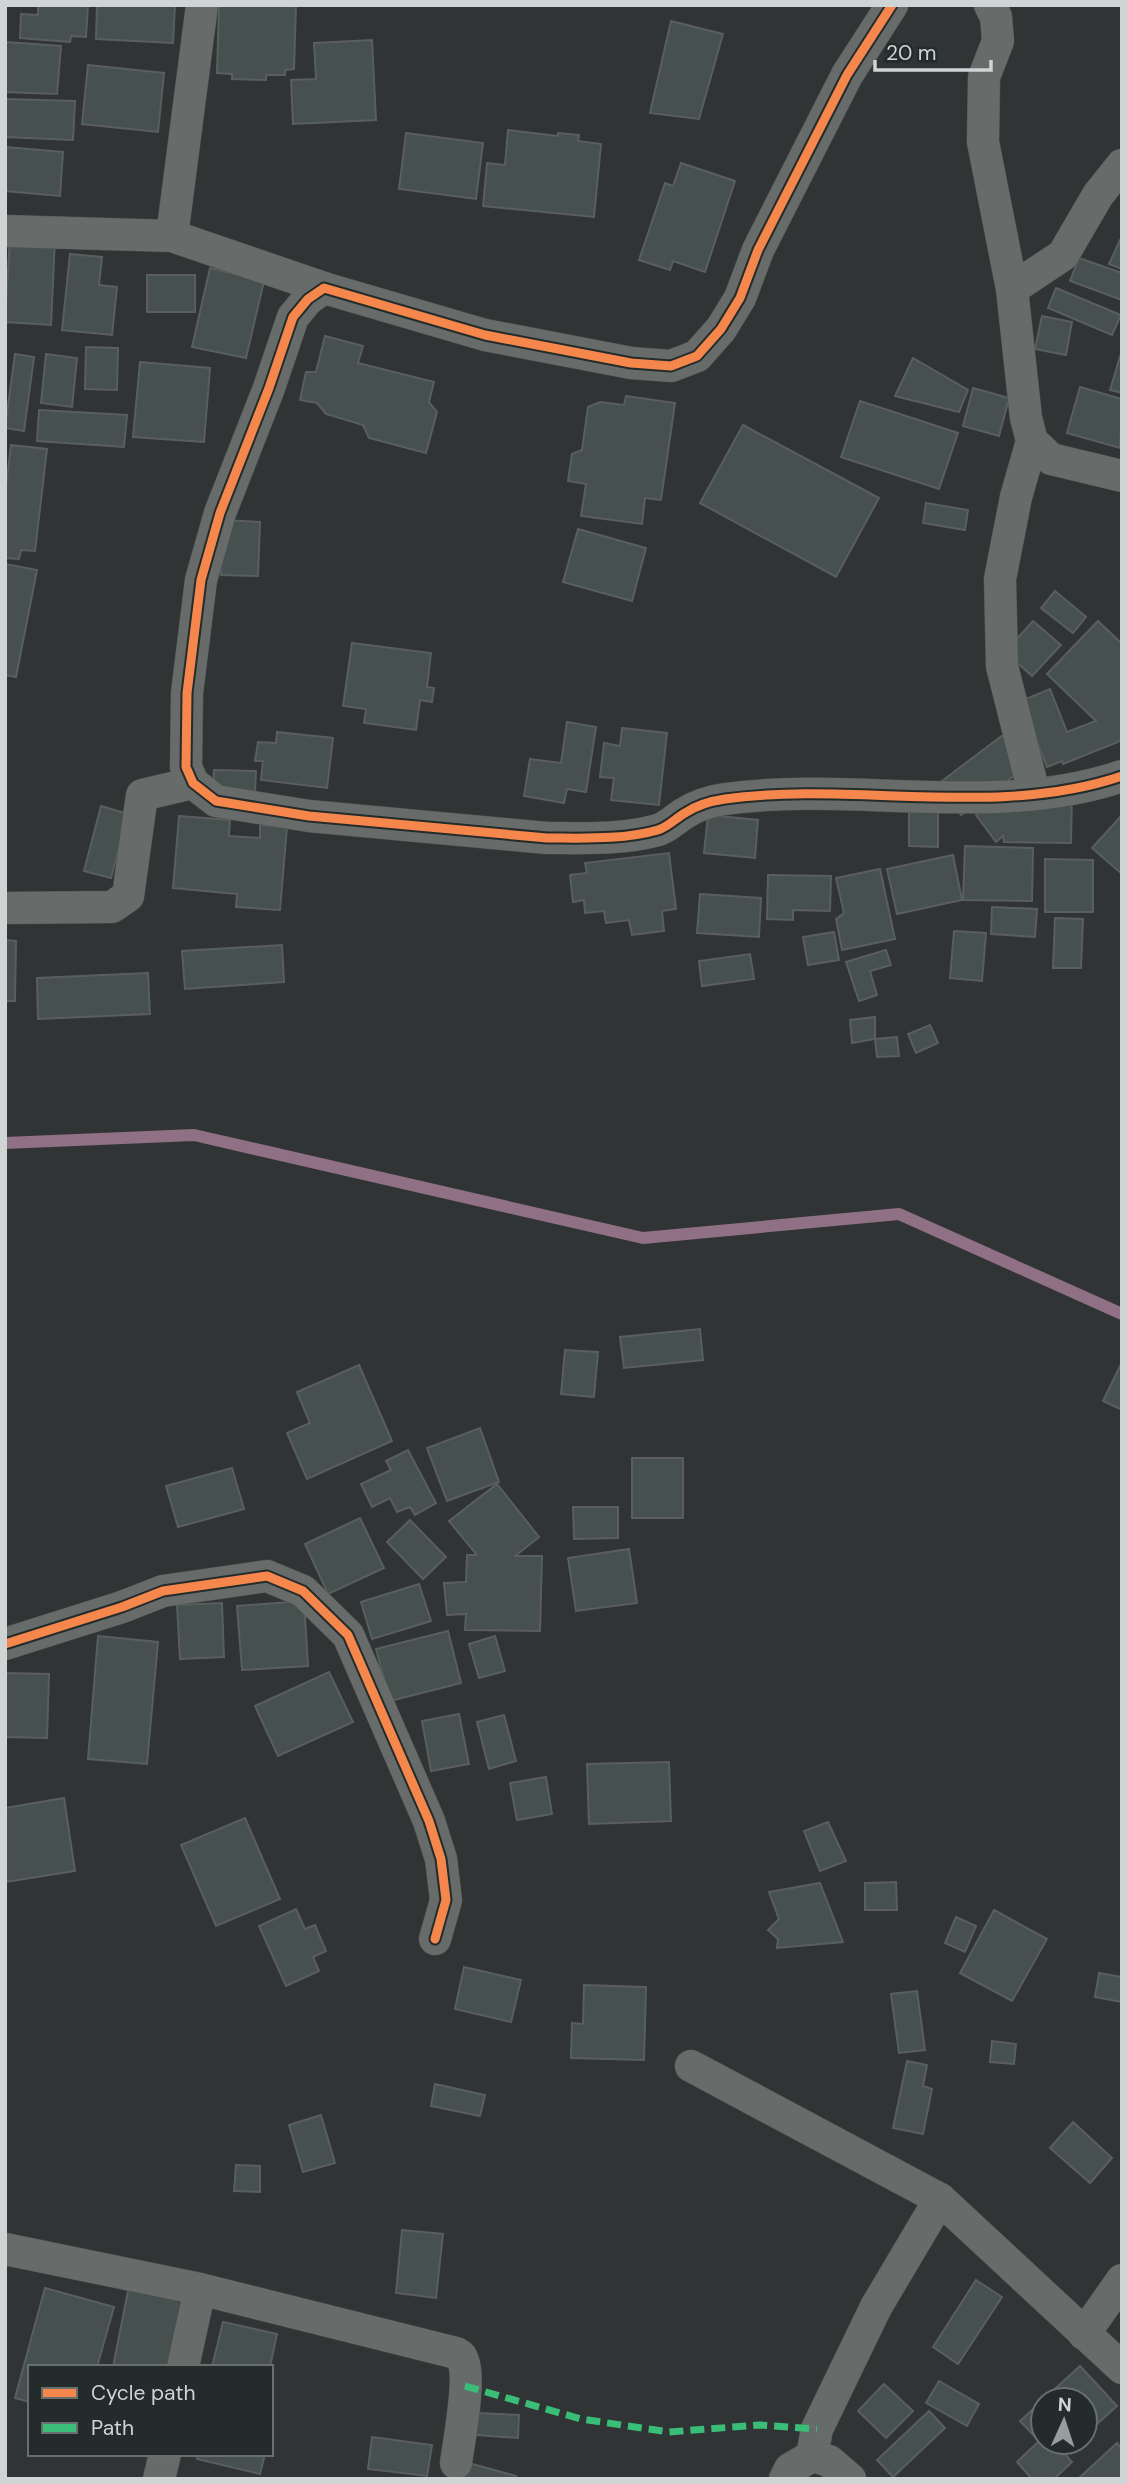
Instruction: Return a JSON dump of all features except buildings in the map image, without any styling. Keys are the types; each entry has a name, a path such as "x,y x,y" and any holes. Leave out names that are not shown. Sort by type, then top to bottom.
{"street":[{"path":"172,236 202,5"},
{"path":"5,231 172,236 324,288 485,335 631,363 671,366 697,356 722,329 740,298 758,250 847,75 892,5"},
{"path":"990,5 996,17 998,41 984,78 983,142 1012,289 1026,418 1032,441 1016,496 1000,579 1002,666 1034,793"},
{"path":"1012,289 1063,255 1098,195 1122,164"},
{"path":"324,288 308,299 293,317 269,388 220,513 201,580 187,693 186,768 193,783 216,801 309,816 569,838 661,830 688,811 707,802 726,799 808,794 1000,797 1095,785 1122,776"},
{"path":"1032,441 1051,459 1122,476"},
{"path":"5,908 112,907 128,896 142,795 193,783"},
{"path":"5,1644 122,1607 163,1591 267,1576 303,1591 348,1635 429,1821 441,1859 446,1900 435,1939"},
{"path":"691,2066 940,2199 1122,2368"},
{"path":"812,2456 817,2429 876,2307 940,2199"},
{"path":"5,2249 200,2289 456,2353 465,2363 456,2463"},
{"path":"1084,2334 1122,2280"},
{"path":"183,2365 200,2289"},
{"path":"159,2479 164,2456"},
{"path":"785,2479 790,2469 801,2460 812,2456 829,2461 850,2479"}],"waterway":[{"path":"5,1143 194,1135 643,1238 899,1214 1122,1314"}],"marked path":[{"path":"465,2386 581,2419 669,2432 759,2425 817,2429"}],"cycle path":[{"path":"892,5 847,75 758,250 740,298 721,329 697,356 671,366 631,363 485,335 324,288 308,299 293,317 269,388 220,513 201,580 187,693 186,767 193,783 216,801 309,816 547,838 603,838 645,833 662,829 699,806 725,799 824,794 925,797 1025,795 1074,789 1122,776"},
{"path":"5,1644 122,1607 163,1591 267,1576 303,1591 348,1635 429,1821 441,1859 446,1900 435,1939"}]}
